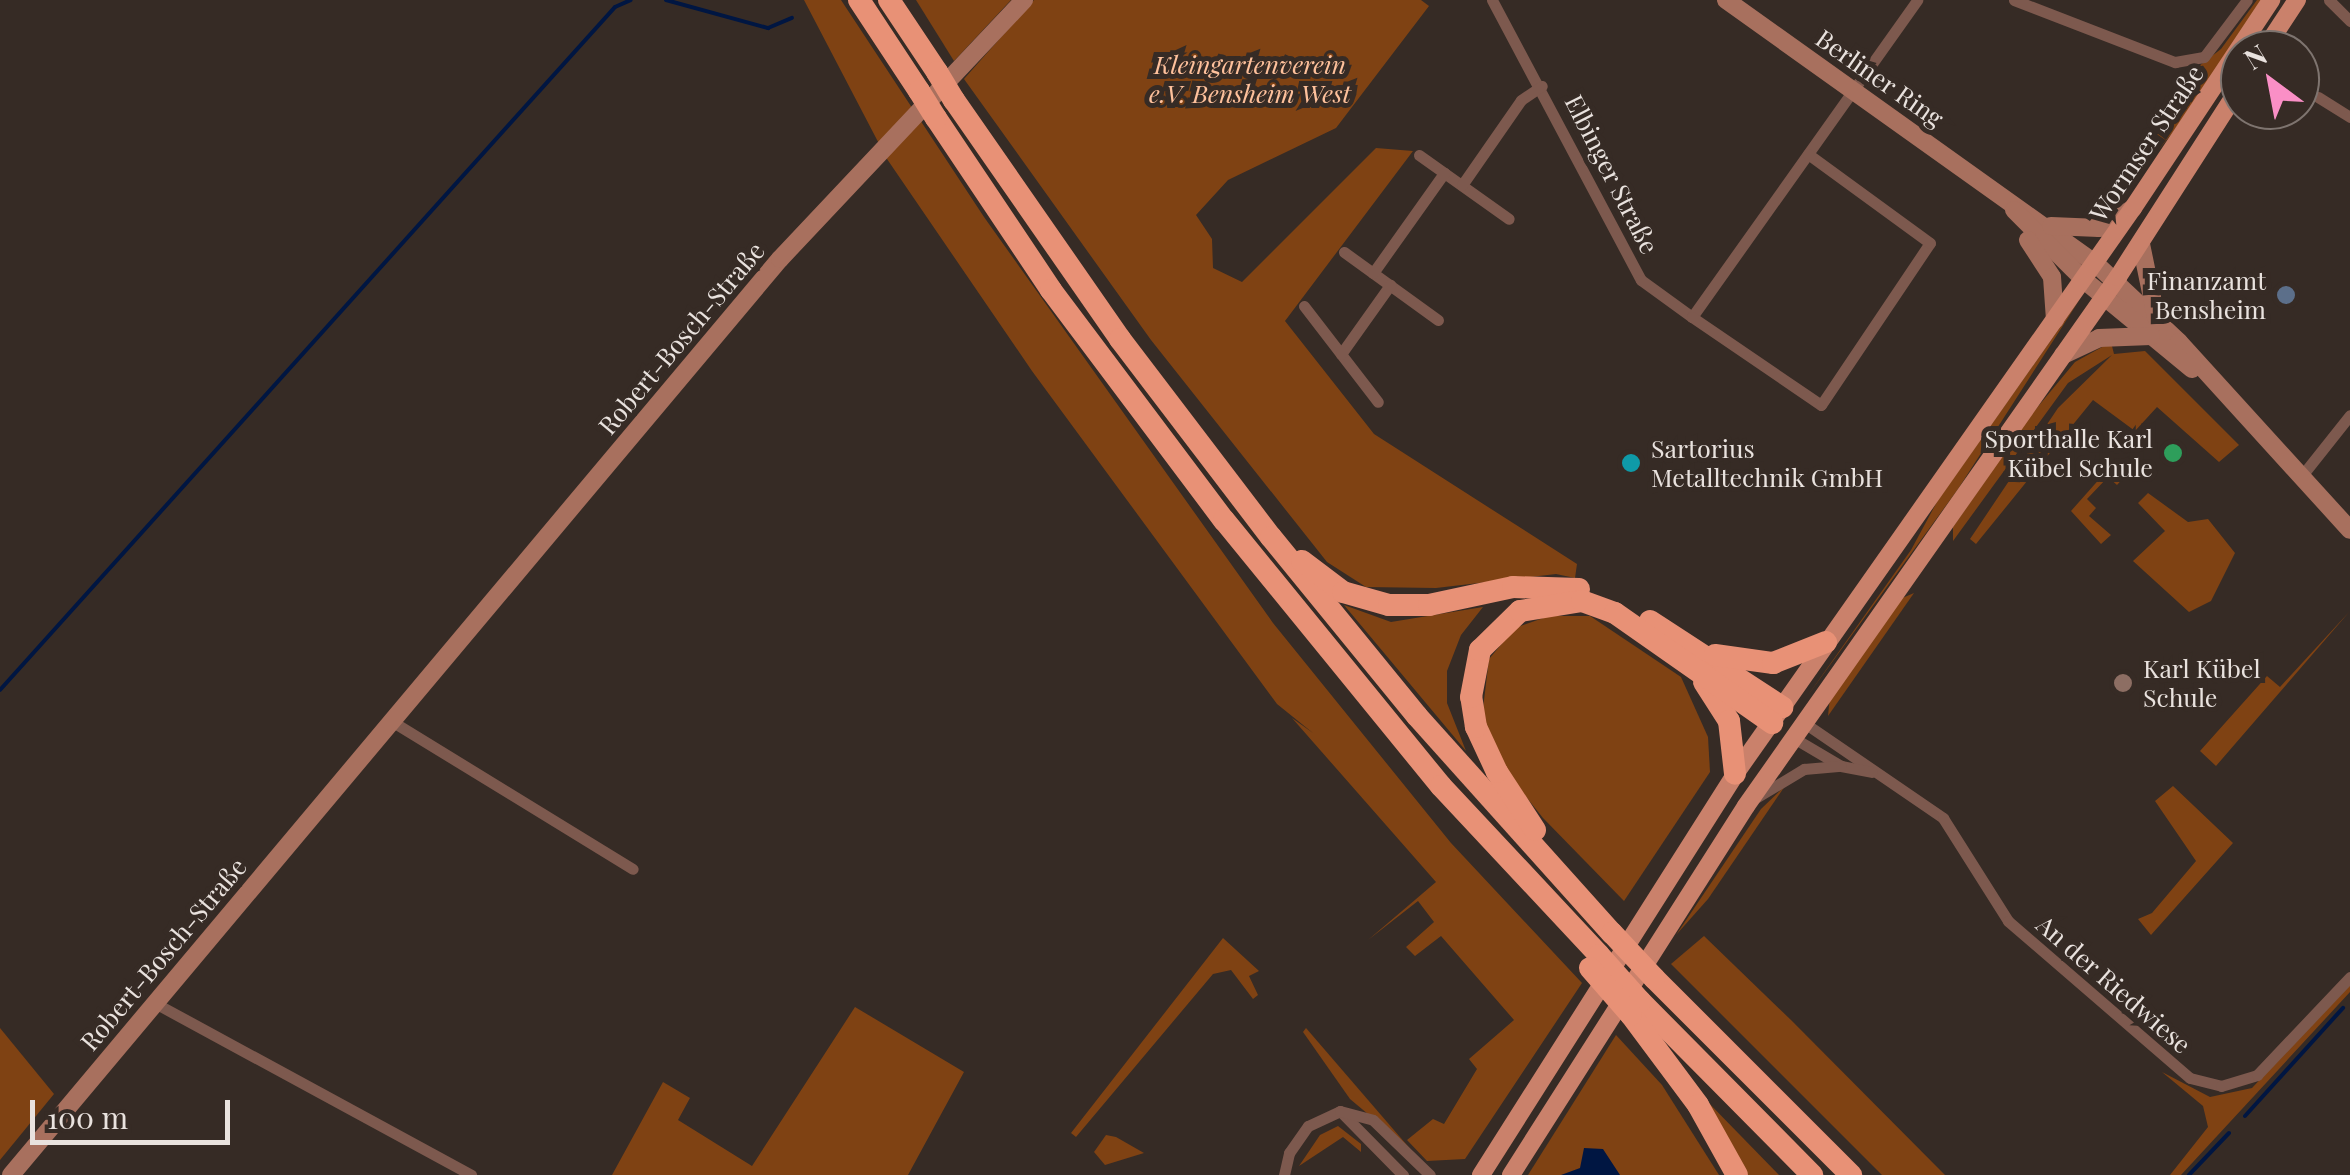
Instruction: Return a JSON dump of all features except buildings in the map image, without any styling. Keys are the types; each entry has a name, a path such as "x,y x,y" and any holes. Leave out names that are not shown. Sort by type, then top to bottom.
{"highway":[{"path":"860,0 1051,290 1224,520 1441,786 1557,912 1568,941 1594,961 1635,1008 1812,1175"},
{"path":"890,0 954,100 1120,339 1271,537 1546,862 1654,978 1852,1175"},
{"path":"1271,537 1367,602 1428,605 1549,584 1613,602 1777,715"},
{"path":"1546,862 1536,830 1476,727 1471,697 1480,650 1520,611 1582,600 1700,660 1772,663 1826,642"},
{"path":"1700,660 1728,721 1735,774"},
{"path":"1635,1008 1698,1105 1736,1175"}],"main road":[{"name":"Wormser Straße","path":"1481,1175 1735,774 2134,208 2271,0"},
{"path":"2277,30 2297,0"},
{"name":"Wormser Straße","path":"1511,1175 1746,806 2141,244 2220,119"},
{"path":"1777,715 1798,729"}],"street":[{"name":"Robert-Bosch-Straße","path":"11,1175 780,258 1024,0"},
{"name":"Elbinger Straße","path":"1492,0 1542,86 1641,280 1821,405 1930,243 1808,154"},
{"name":"Berliner Ring","path":"1726,0 2046,224 2095,263 2109,290"},
{"path":"1692,317 1917,0"},
{"name":"Wormser Straße","path":"2014,0 2153,57 2191,61 2215,46 2247,0"},
{"path":"2329,0 2350,22"},
{"path":"1462,185 1522,100 1542,86"},
{"path":"2320,97 2350,117"},
{"path":"1419,155 1510,219"},
{"path":"1373,273 1444,172"},
{"path":"2004,197 2014,224 2048,268 2056,320"},
{"name":"Berliner Ring","path":"2004,197 2084,280 2109,290 2154,329 2350,530"},
{"path":"2046,224 2084,231 2134,208"},
{"path":"2063,355 2098,338 2154,329 2141,244"},
{"path":"1344,252 1438,320"},
{"path":"1341,354 1390,286"},
{"path":"1304,306 1378,402"},
{"path":"2300,478 2350,415"},
{"path":"393,722 633,869"},
{"name":"An der Riedwiese","path":"1798,729 1841,766"},
{"name":"An der Riedwiese","path":"1798,729 1875,773 1960,836 2008,921 2166,1062 2201,1083 2238,1084 2257,1075 2350,977"},
{"name":"An der Riedwiese","path":"1746,806 1804,770 1841,766 1875,773"},
{"path":"153,1002 472,1175"},
{"path":"1284,1175 1289,1152 1308,1126 1340,1111 1373,1120 1430,1175"},
{"path":"1340,1111 1403,1175"}],"green space":[{"path":"804,0 841,0 984,217 1273,623 1451,843 1582,983 1465,1159 1427,1161 1407,1140 1433,1119 1444,1124 1477,1069 1469,1059 1514,1020 1441,936 1415,956 1406,947 1434,922 1418,901 1368,940 1436,882 1292,718 1313,733 1277,704 1032,371 887,159"},
{"path":"916,0 1011,0 954,61"},
{"name":"Kleingartenverein e.V. Bensheim West","path":"1034,0 1421,0 1429,6 1336,128 1228,180 1196,215 1212,239 1213,268 1242,282 1376,148 1413,151 1285,321 1374,434 1577,564 1575,578 1556,574 1436,588 1366,587 1327,562 1151,340 964,79"},
{"path":"2257,0 2262,0 2242,30 2235,30"},
{"path":"2220,50 2220,62 2173,132 2113,207 2088,223 2197,84 2199,66"},
{"path":"2080,299 1958,489 1806,698 1911,550 1938,500"},
{"path":"2111,342 2114,354 2145,351 2239,445 2219,462 2157,407 2135,431 2093,400 1976,544 1970,539 2058,408 2112,355 2068,383 1953,541 1953,527 2031,415 2075,362"},
{"path":"2110,467 2127,474 2117,485 2108,477 2087,499 2096,508 2089,516 2111,535 2101,544 2071,511"},
{"path":"2148,493 2188,522 2208,519 2235,553 2211,601 2189,612 2133,561 2165,531 2138,503"},
{"path":"1914,593 1828,716 1830,696 1900,599"},
{"path":"1344,605 1391,622 1483,607 1461,635 1447,671 1447,703 1466,751"},
{"path":"2350,611 2216,766 2200,751 2267,676 2280,687"},
{"path":"1549,616 1590,616 1681,677 1708,737 1710,772 1624,901 1543,818 1500,764 1481,725 1489,659 1515,628"},
{"path":"1785,786 1708,899 1676,935 1761,809"},
{"path":"2173,786 2233,843 2151,935 2138,919 2152,913 2196,861 2155,801"},
{"path":"1704,936 1945,1175 1882,1175 1671,964"},
{"path":"1223,938 1259,971 1249,976 1258,995 1253,999 1231,970 1213,974 1076,1137 1071,1133"},
{"path":"2350,984 2350,992 2181,1175 2170,1175 2208,1127 2203,1106 2162,1072 2210,1097 2252,1088"},
{"path":"855,1007 964,1072 908,1175 612,1175 663,1082 690,1098 678,1120 752,1166"},
{"path":"0,1028 54,1094 0,1160"},
{"path":"1306,1028 1412,1151 1350,1099 1303,1032"},
{"path":"1616,1035 1662,1085 1719,1175 1528,1175"},
{"path":"1702,1096 1779,1175 1744,1175"},
{"path":"1338,1126 1361,1144 1361,1152 1343,1137 1299,1166 1320,1135"},
{"path":"1106,1135 1144,1153 1105,1165 1094,1152"}],"water":[{"path":"1584,1148 1603,1149 1620,1175 1561,1175 1580,1168"}],"waterway":[{"path":"0,690 615,7 631,0"},
{"path":"666,0 768,28 792,18"},
{"path":"2245,1116 2343,1008"},
{"path":"2189,1175 2229,1133"}],"place":[{"name":"Finanzamt Bensheim","path":"2286,295"},
{"name":"Sporthalle Karl Kübel Schule","path":"2173,453"},
{"name":"Sartorius Metalltechnik GmbH","path":"1631,463"},
{"name":"Karl Kübel Schule","path":"2123,683"}]}
